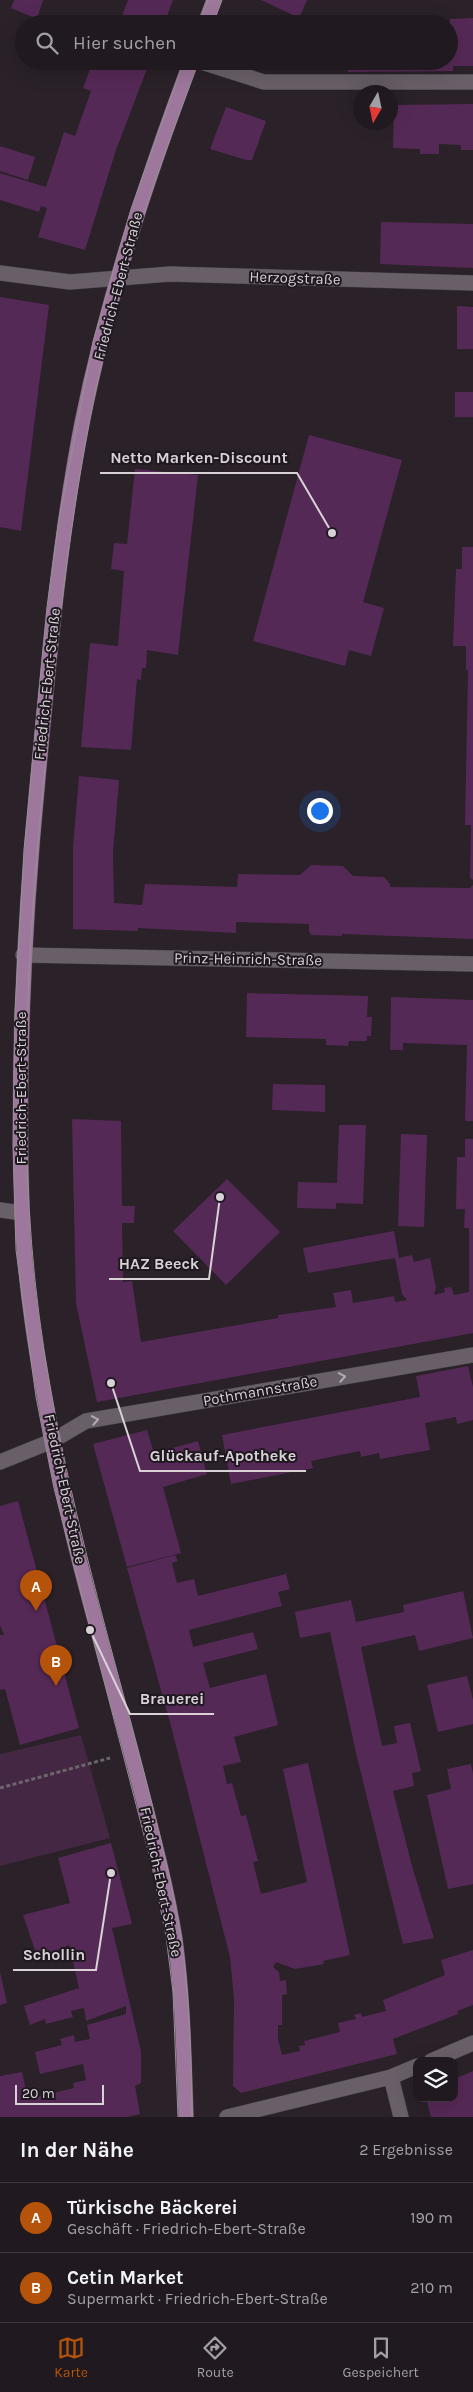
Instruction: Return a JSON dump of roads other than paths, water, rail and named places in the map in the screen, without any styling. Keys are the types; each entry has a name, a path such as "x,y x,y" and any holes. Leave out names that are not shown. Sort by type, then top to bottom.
{"main road":[{"path":"209,15 214,0"},
{"name":"Friedrich-Ebert-Straße","path":"186,2117 184,2048 175,1939 162,1876 131,1752 73,1535 52,1441 33,1328 22,1213 20,1011 27,889 53,612 83,419 118,278 147,182 188,70"}],"street":[{"path":"226,70 264,82 473,82"},
{"name":"Herzogstraße","path":"0,273 70,282 170,274 473,283"},
{"name":"Prinz-Heinrich-Straße","path":"23,955 473,964"},
{"path":"0,1210 22,1213"},
{"name":"Pothmannstraße","path":"0,1462 52,1441 86,1421 473,1355"},
{"path":"440,2057 473,2043"},
{"path":"227,2117 391,2077 413,2068"},
{"path":"391,2077 401,2117"}],"tram line":[{"path":"202,15 208,0"},
{"path":"216,15 222,0"},
{"path":"178,2117 173,1992 166,1936 152,1866 54,1488 36,1397 16,1250 13,1145 15,1011 24,850 47,607 59,519 93,342 131,209 181,70"},
{"path":"192,2117 188,2005 184,1961 176,1912 152,1804 97,1598 67,1471 50,1386 39,1315 32,1245 27,1174 26,1103 30,962 40,820 57,647 80,475 90,418 111,323 133,247 196,70"}],"place":[{"name":"Netto Marken-Discount","path":"332,533"},
{"name":"HAZ Beeck","path":"220,1197"},
{"name":"Glückauf-Apotheke","path":"111,1383"},
{"name":"Türkische Bäckerei","path":"36,1611"},
{"name":"Brauerei","path":"90,1630"},
{"name":"Cetin Market","path":"56,1686"},
{"name":"Schollin","path":"111,1873"}]}
